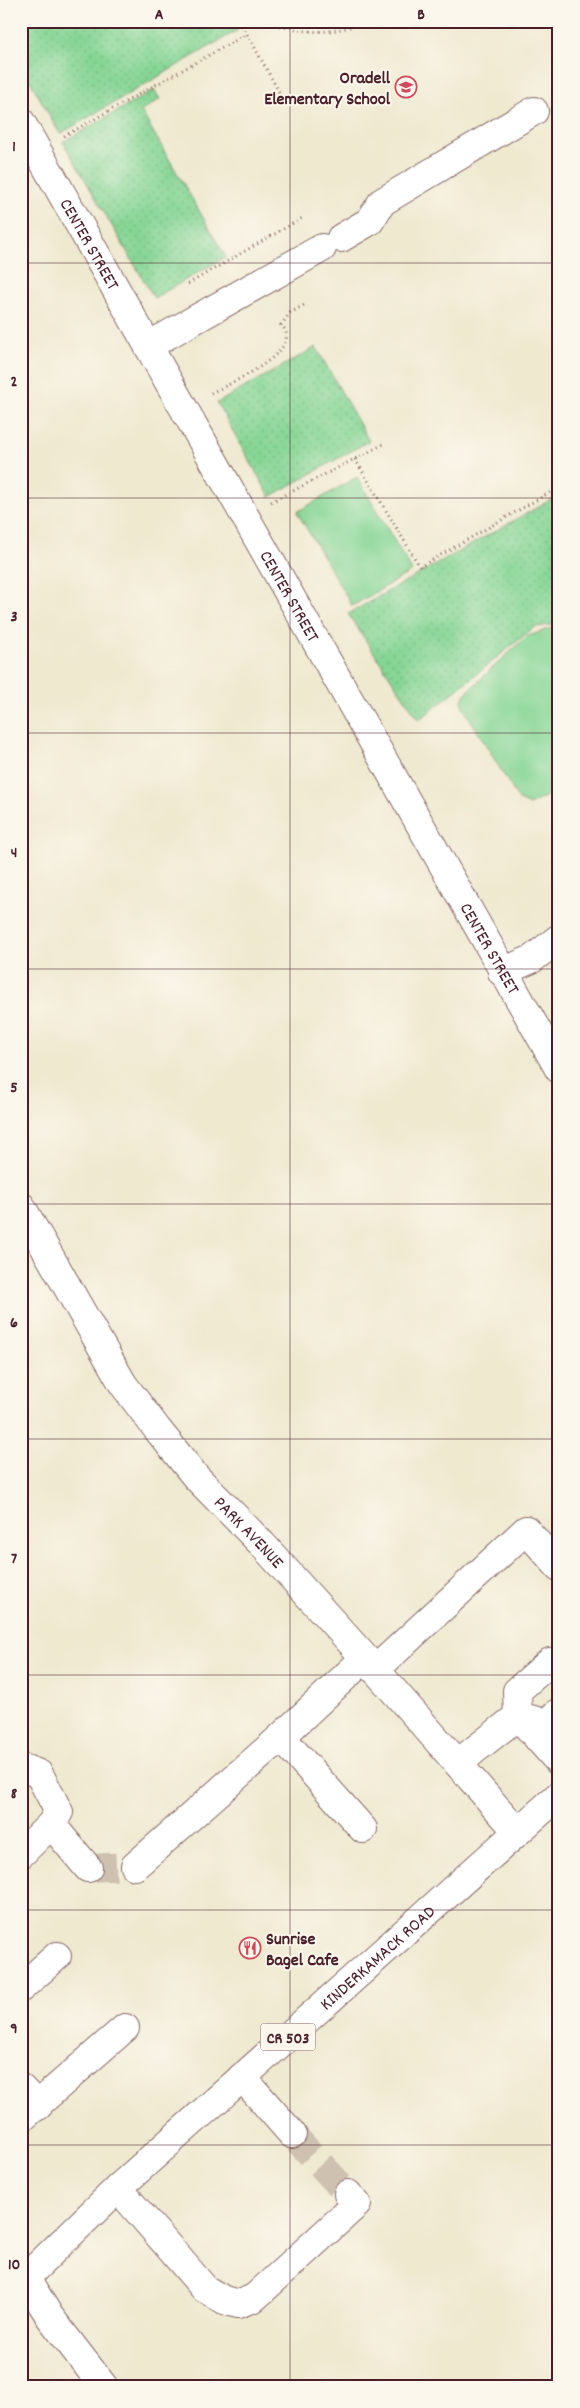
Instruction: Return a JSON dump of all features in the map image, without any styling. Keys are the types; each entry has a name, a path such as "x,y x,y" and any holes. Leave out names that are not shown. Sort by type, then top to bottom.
{"street":[{"path":"148,346 370,221 382,202 534,111"},
{"name":"CENTER STREET","path":"21,122 502,972 559,1069"},
{"path":"502,972 532,959 559,938"},
{"name":"PARK AVENUE","path":"21,1206 123,1384 152,1422 196,1477 262,1544 517,1831"},
{"path":"136,1866 281,1737 370,1664 526,1530 559,1567"},
{"path":"559,1663 550,1662 517,1691 518,1716 559,1762"},
{"path":"518,1716 546,1723 559,1712"},
{"path":"458,1763 518,1716"},
{"path":"281,1737 363,1829"},
{"path":"21,1771 26,1769 39,1774 59,1812 51,1824 21,1854"},
{"name":"KINDERKAMACK ROAD","path":"22,2276 517,1831 559,1796"},
{"path":"51,1824 88,1868"},
{"path":"21,1988 57,1956"},
{"path":"27,2104 125,2028"},
{"path":"242,2077 292,2134"},
{"path":"118,2188 205,2289 224,2300 238,2304 254,2298 357,2204 348,2194"},
{"path":"22,2276 50,2317 104,2387"}],"path":[{"path":"240,21 283,99"},
{"path":"266,21 314,33 342,29 365,21"},
{"path":"64,136 247,34"},
{"path":"182,288 304,217"},
{"path":"210,394 275,357 284,347 286,339 286,330 281,326 290,313 304,305"},
{"path":"264,506 384,444"},
{"path":"355,459 420,567 559,487"}],"green space":[{"path":"21,21 233,21 238,30 60,134 21,65"},
{"path":"154,90 160,99 141,111 226,257 154,298 63,142"},
{"path":"316,347 369,441 270,497 217,403"},
{"path":"357,477 412,571 352,606 297,512"},
{"path":"559,495 559,624 535,627 419,720 348,614"},
{"path":"554,627 559,628 559,790 529,805 519,800 463,707 462,700 466,693 526,637"}],"tunnel":[{"path":"88,1868 135,1866"},
{"path":"292,2134 348,2194"}],"place":[{"name":"Oradell Elementary School","path":"406,87"},
{"name":"Sunrise Bagel Cafe","path":"250,1948"}]}
